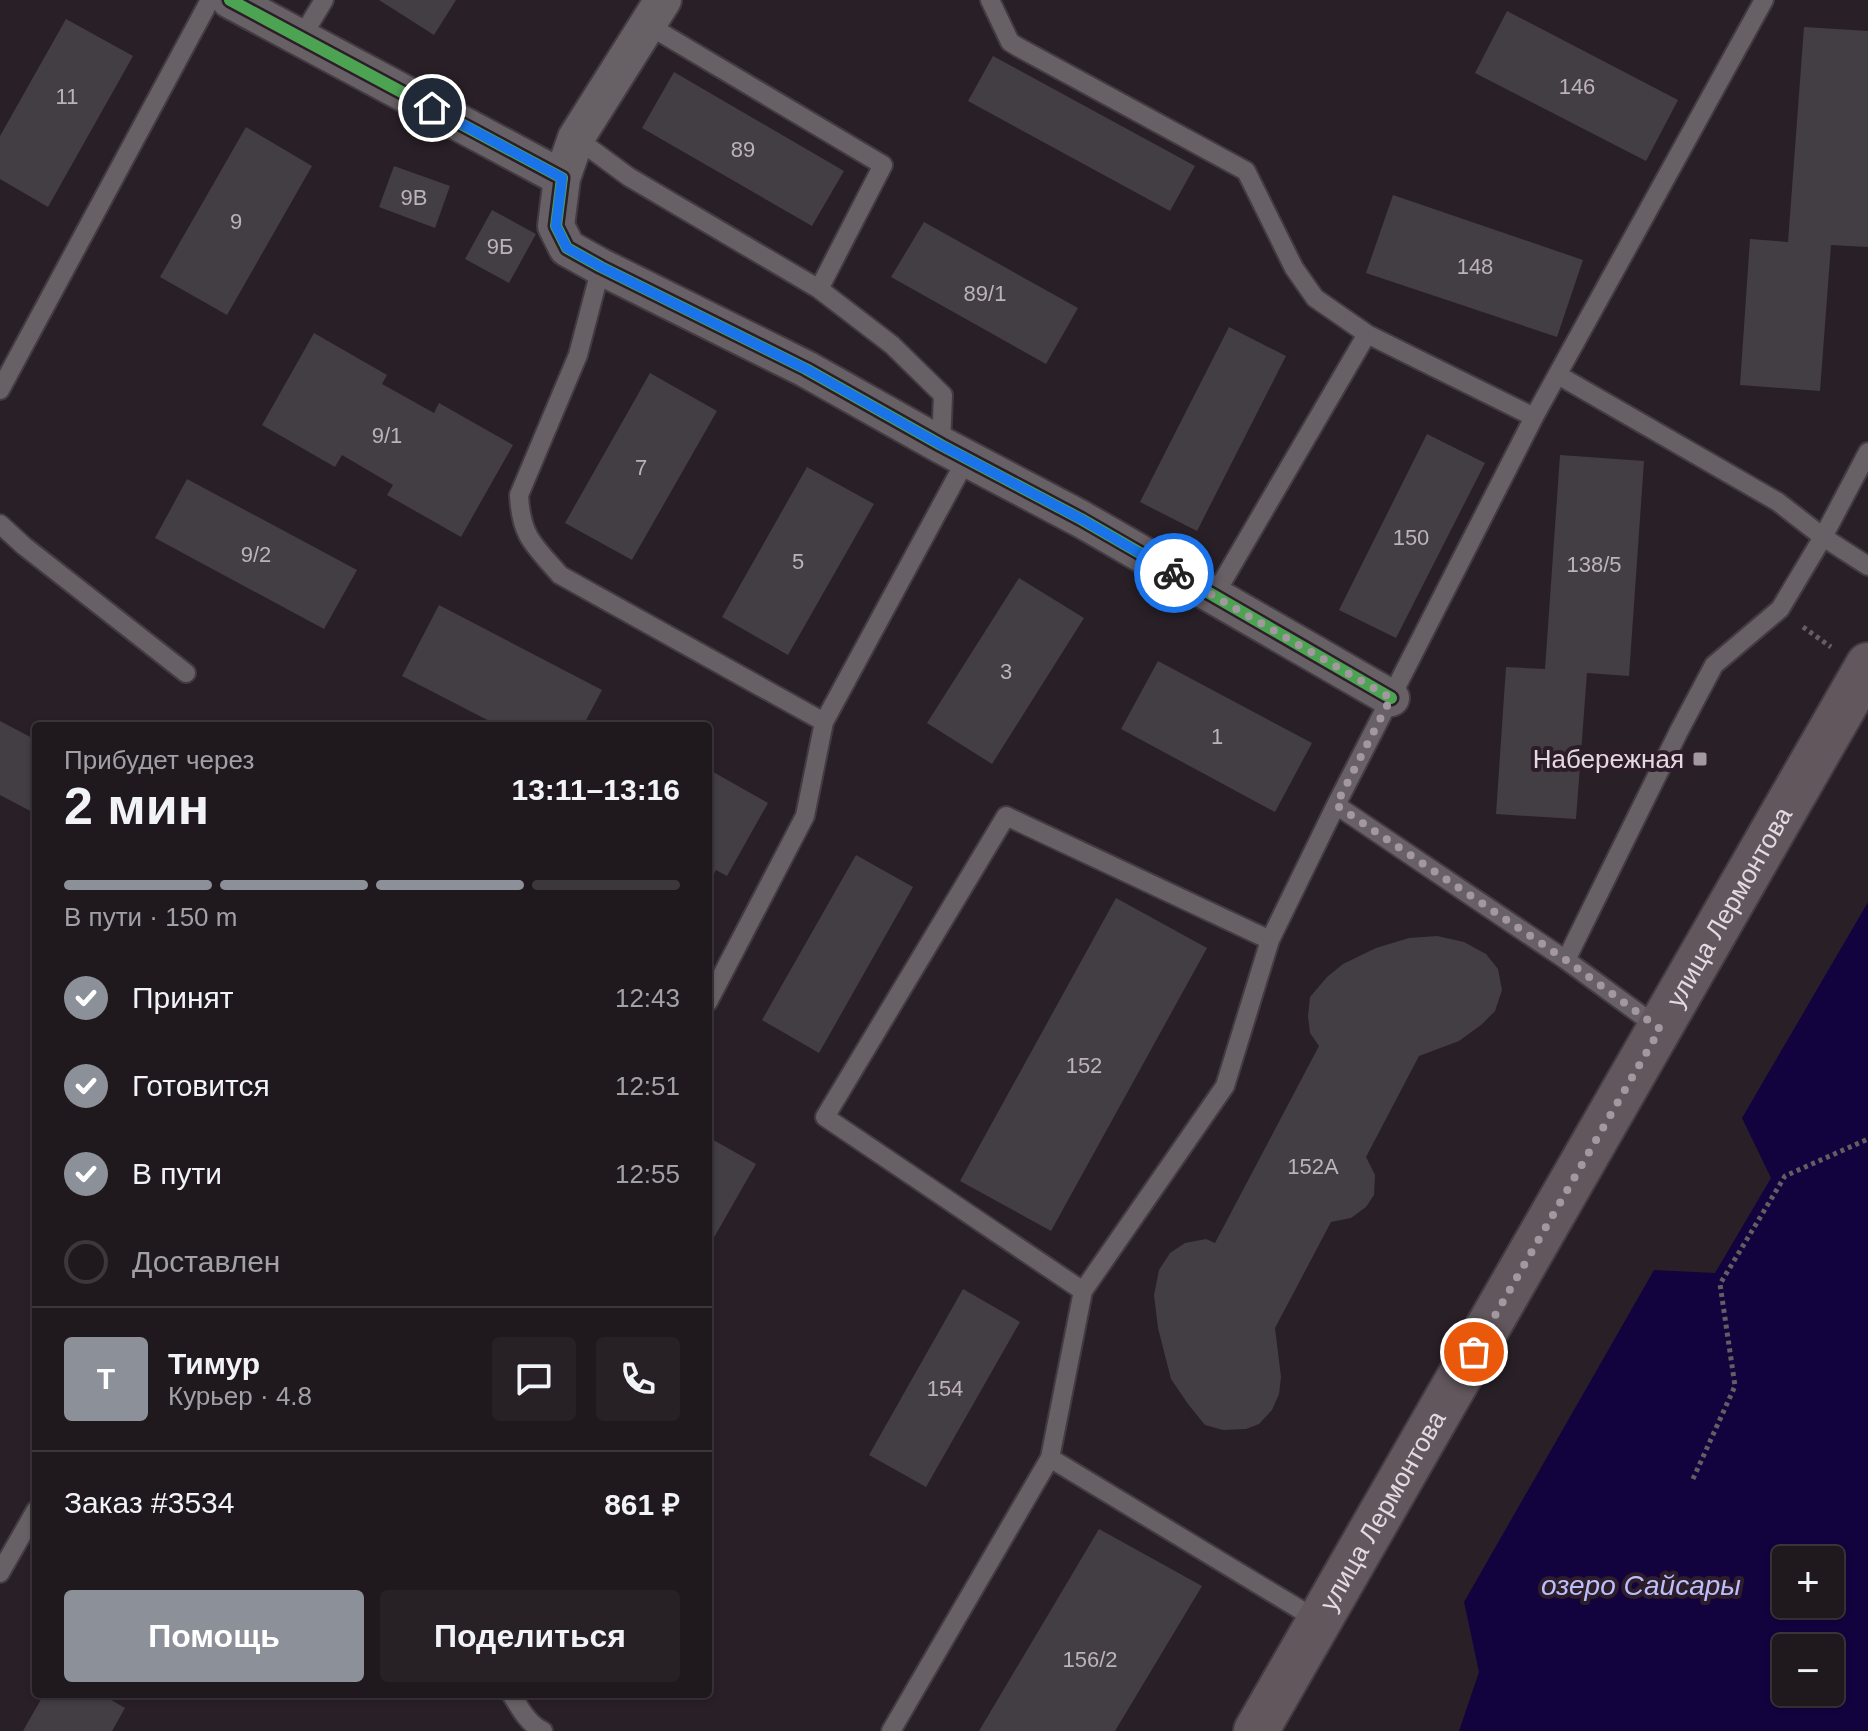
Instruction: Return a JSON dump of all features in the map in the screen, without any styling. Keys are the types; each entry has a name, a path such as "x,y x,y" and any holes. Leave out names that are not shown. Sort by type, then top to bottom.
{"main road":[{"name":"улица Лермонтова","path":"1256,1731 1866,668"}],"street":[{"path":"230,0 562,178"},
{"path":"655,13 576,138 562,178 556,226 567,248 806,369 1081,519 1391,698"}],"lane":[{"path":"0,390 210,0"},
{"path":"301,38 324,0"},
{"path":"990,0 1010,42 1246,171 1294,268 1315,298 1367,334 1534,417"},
{"path":"891,1731 1050,1458 1083,1291 1225,1086 1270,940 1336,805 1534,417 1764,0"},
{"path":"655,13 883,165 819,289"},
{"path":"576,138 629,177 819,289 892,345 943,395 954,452 824,722 805,816 712,994"},
{"path":"601,267 578,355 519,495 527,538 560,575 824,722"},
{"path":"1214,596 1367,334"},
{"path":"1558,375 1778,502 1823,537 1868,566"},
{"path":"1566,960 1714,665 1780,609 1868,452"},
{"path":"0,524 186,673"},
{"path":"1336,805 1566,960 1660,1029"},
{"path":"1083,1291 825,1117 1006,816 1270,940"},
{"path":"1050,1458 1319,1621"},
{"path":"0,1573 32,1517"},
{"path":"513,1698 523,1714 543,1731"}],"path":[{"path":"1780,609 1866,668"},
{"path":"1693,1479 1735,1386 1720,1284 1785,1176 1868,1139"}],"water":[{"name":"озеро Сайсары","path":"1868,902 1868,1731 1459,1731 1479,1672 1464,1602 1654,1270 1715,1273 1771,1178 1742,1118"}],"building":[{"path":"379,0 456,0 434,35"},
{"path":"1507,11 1678,100 1646,161 1475,73"},
{"path":"66,19 133,56 48,207 0,179 0,136"},
{"path":"1804,27 1868,31 1868,247 1831,245 1820,391 1740,385 1750,239 1788,242"},
{"path":"993,56 1195,166 1170,211 968,101"},
{"path":"674,72 844,171 812,226 642,128"},
{"path":"246,127 312,166 227,315 160,277"},
{"path":"394,166 450,186 435,228 379,207"},
{"path":"1393,195 1583,260 1557,337 1366,273"},
{"path":"492,210 536,234 509,283 465,259"},
{"path":"924,222 1078,308 1046,364 891,277"},
{"path":"1229,327 1286,356 1197,531 1140,502"},
{"path":"314,333 387,375 382,384 434,413 439,403 513,445 461,537 387,495 393,485 342,455 335,467 262,425"},
{"path":"650,373 717,411 632,560 565,523"},
{"path":"1427,434 1485,463 1396,638 1339,610"},
{"path":"1560,455 1644,461 1629,676 1587,673 1576,819 1496,814 1506,667 1545,669"},
{"path":"807,467 874,504 788,655 722,617"},
{"path":"187,479 357,570 324,629 155,538"},
{"path":"1019,578 1084,618 992,764 927,723"},
{"path":"439,605 602,690 585,722 491,722 402,676"},
{"path":"1158,661 1312,743 1275,812 1121,729"},
{"path":"0,721 32,738 32,812 0,795"},
{"path":"712,771 768,803 727,876 716,870 712,878"},
{"path":"856,855 913,887 819,1053 762,1020"},
{"path":"1116,898 1207,948 1051,1231 960,1181"},
{"path":"1437,936 1464,942 1486,954 1498,969 1502,990 1495,1011 1459,1041 1419,1056 1366,1157 1375,1175 1374,1195 1366,1207 1351,1218 1331,1222 1275,1328 1281,1377 1279,1394 1272,1410 1259,1424 1246,1429 1223,1430 1205,1425 1171,1379 1158,1328 1154,1295 1159,1270 1170,1253 1185,1243 1206,1239 1215,1243 1319,1046 1310,1033 1310,997 1343,964 1376,948 1409,938"},
{"path":"712,1139 756,1164 712,1241"},
{"path":"963,1289 1020,1322 926,1487 869,1455"},
{"path":"1099,1529 1202,1586 1115,1731 979,1731"},
{"path":"42,1698 108,1698 125,1708 112,1731 23,1731"}],"cycle path":[{"path":"230,0 562,178 556,226 567,248 806,369 1081,519 1391,698"}],"way so far":[{"path":"1174,573 1391,698 1336,805 1566,960 1660,1029 1474,1352"}],"place":[{"name":"Набережная","path":"1700,759"}],"route":[{"path":"432,108 562,178 556,226 567,248 806,369 1174,573"}]}
